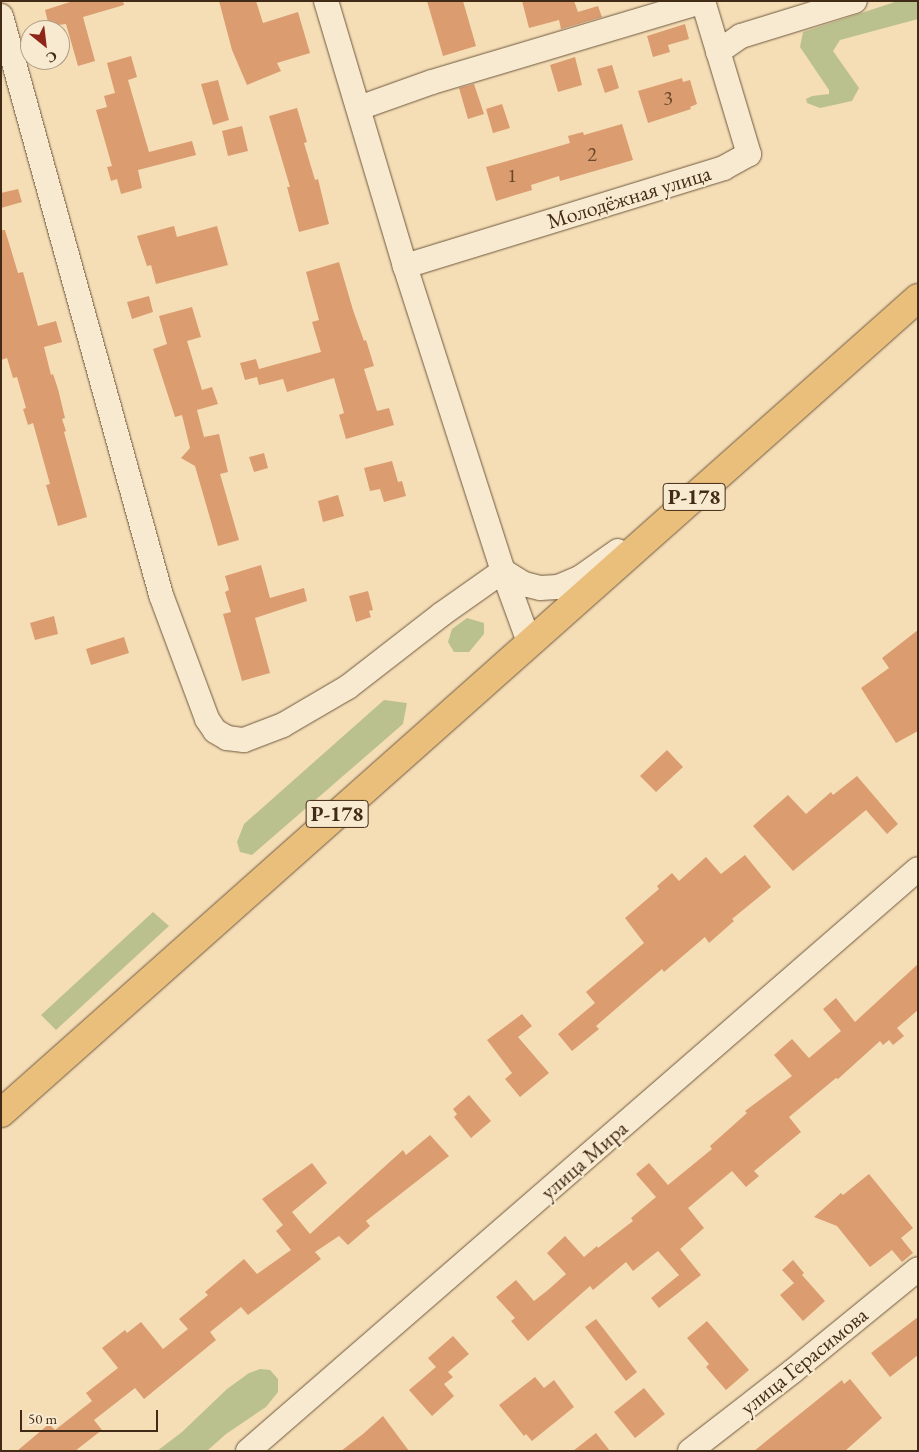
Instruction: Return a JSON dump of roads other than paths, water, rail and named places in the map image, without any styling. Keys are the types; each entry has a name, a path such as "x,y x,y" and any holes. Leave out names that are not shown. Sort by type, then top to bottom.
{"highway":[{"name":"Р-178","path":"1,1113 918,298"}],"street":[{"path":"326,1 405,266 503,571 529,642"},
{"name":"Молодёжная улица","path":"359,108 432,82 703,1 749,154 724,168 405,266"},
{"path":"718,52 740,36 855,1"},
{"path":"1,16 161,595 207,719 215,731 228,738 244,740 283,725 348,687 442,614 503,571"},
{"path":"503,571 524,584 540,588 558,587 581,577 687,503"},
{"name":"улица Мира","path":"248,1451 918,869"},
{"name":"улица Герасимова","path":"690,1451 793,1372 918,1269"}]}
